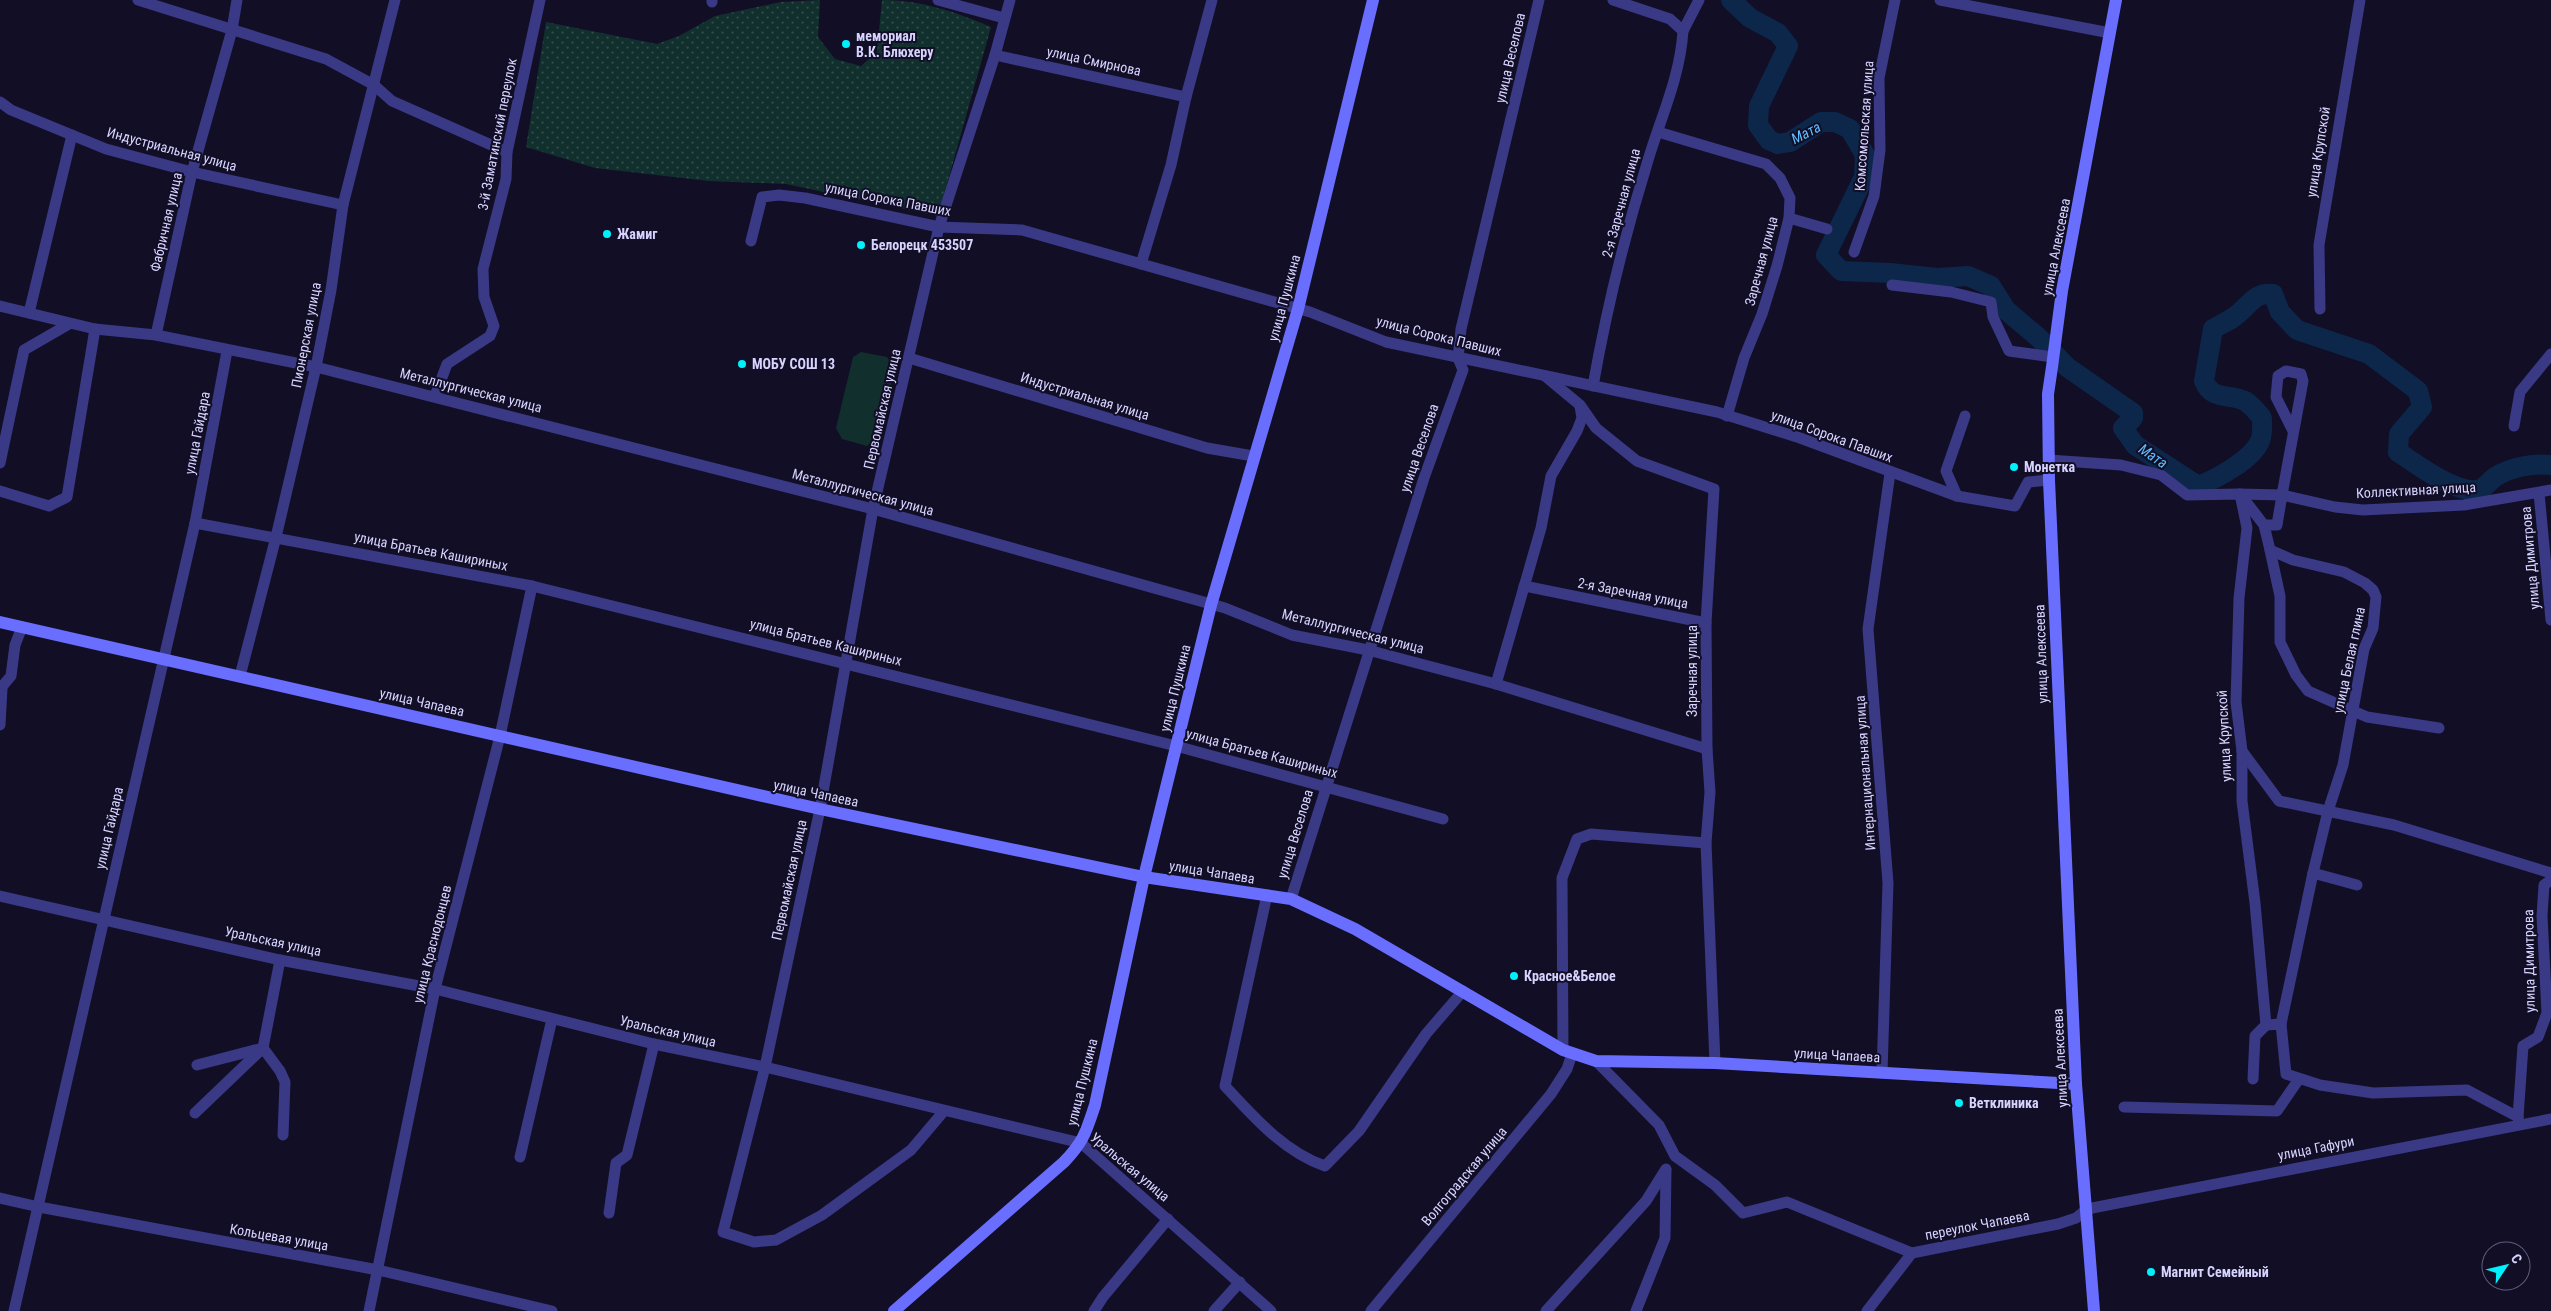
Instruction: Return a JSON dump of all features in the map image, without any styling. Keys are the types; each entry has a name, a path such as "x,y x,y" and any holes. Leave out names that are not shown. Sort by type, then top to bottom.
{"street":[{"path":"138,0 326,59 374,85 392,101 508,152"},
{"name":"Фабричная улица","path":"156,335 192,172 232,30 237,0"},
{"name":"Пионерская улица","path":"240,676 276,537 316,367 331,290 343,205 395,0"},
{"name":"3-й Заматинский переулок","path":"435,396 447,364 490,336 494,326 484,297 483,269 506,179 508,152 540,0"},
{"path":"938,0 1004,18"},
{"name":"Первомайская улица","path":"944,1111 911,1150 822,1214 776,1240 754,1242 723,1232 764,1067 820,809 873,509 939,226 996,55 1010,0"},
{"path":"1141,264 1172,165 1186,97 1212,0"},
{"name":"улица Пушкина","path":"894,1311 983,1234 1081,1143 1095,1105 1144,877 1211,605 1253,456 1298,309 1373,0"},
{"name":"улица Веселова","path":"1291,899 1368,650 1424,478 1462,370 1458,358 1461,329 1539,0"},
{"path":"1613,0 1670,19 1683,31"},
{"name":"2-я Заречная улица","path":"1593,386 1629,221 1674,84 1682,52 1683,31 1699,0"},
{"name":"Комсомольская улица","path":"1854,252 1874,196 1880,150 1879,78 1895,0"},
{"path":"1940,0 2110,33"},
{"name":"улица Алексеева","path":"2094,1311 2076,1084 2048,480 2048,394 2062,291 2116,0"},
{"name":"улица Крупской","path":"2320,309 2319,245 2340,106 2360,0"},
{"name":"улица Смирнова","path":"996,55 1186,97"},
{"name":"Индустриальная улица","path":"0,102 11,110 106,149 192,172 343,205"},
{"name":"Заречная улица","path":"1658,132 1766,164 1780,178 1790,198 1790,218 1762,314 1744,358 1727,416"},
{"path":"29,313 72,135"},
{"name":"улица Сорока Павших","path":"751,241 762,197 779,195 805,198 939,226 1022,230 1298,309 1386,342 1655,398 1727,416 1800,438 1890,473 1957,496 2015,506 2028,482 2048,480"},
{"path":"1790,218 1827,229"},
{"path":"1892,285 1950,292 1991,302 1993,317 2009,351 2052,362"},
{"name":"Металлургическая улица","path":"0,306 69,324 95,329 156,335 316,367 873,509 1211,605 1292,634 1368,650 1496,684 1707,749"},
{"path":"0,462 24,350 69,324"},
{"path":"0,491 49,506 67,497 95,329"},
{"name":"улица Гайдара","path":"14,1311 195,523 228,350"},
{"path":"2514,426 2520,392 2551,354"},
{"name":"Индустриальная улица","path":"909,358 1207,448 1253,456"},
{"name":"Заречная улица","path":"1544,375 1580,406 1596,428 1637,461 1714,489 1706,622 1707,749 1710,792 1706,843 1715,1063"},
{"path":"1496,684 1541,528 1551,476 1582,418 1580,406"},
{"path":"1957,496 1946,471 1965,416"},
{"path":"2264,525 2276,525 2293,431"},
{"path":"2049,460 2121,465 2161,475 2186,495 2282,495"},
{"name":"Интернациональная улица","path":"1882,1073 1888,883 1868,629 1890,473"},
{"name":"Коллективная улица","path":"2282,495 2335,507 2363,510 2464,505 2551,490"},
{"name":"улица Димитрова","path":"2539,493 2551,620"},
{"path":"2240,494 2264,525 2280,596 2280,642 2296,676 2308,691 2367,717 2439,728"},
{"name":"улица Крупской","path":"2240,494 2247,528 2238,598 2236,702 2242,751 2242,801 2255,903 2266,1025"},
{"name":"улица Братьев Кашириных","path":"195,523 532,586 846,662 1176,746 1325,785 1443,819"},
{"name":"улица Белая глина","path":"2270,550 2293,560 2344,572 2374,590 2376,598 2373,628 2364,649 2343,765 2328,811 2313,873 2281,1024 2286,1074 2299,1079"},
{"name":"улица Краснодонцев","path":"369,1311 435,989 500,736 532,586"},
{"name":"2-я Заречная улица","path":"1524,586 1706,622"},
{"name":"улица Чапаева","path":"0,622 820,809 1144,877 1291,899 1354,929 1463,990 1567,1052 1596,1061 1715,1063 2076,1084"},
{"path":"0,725 1,689 11,676 14,645 22,627"},
{"path":"2242,751 2280,801 2394,825 2551,873"},
{"path":"1567,1052 1562,878 1576,839 1591,834 1706,843"},
{"path":"2313,873 2357,885"},
{"name":"улица Димитрова","path":"2519,1121 2523,1046 2538,1037 2547,1013 2542,916 2544,885 2551,880"},
{"path":"1267,895 1225,1086 1261,1124 1304,1159 1325,1166 1359,1131 1426,1034 1463,990"},
{"name":"Уральская улица","path":"0,896 104,918 280,960 435,989 654,1044 764,1067 1081,1143 1271,1311"},
{"path":"195,1113 263,1048 280,960"},
{"path":"520,1157 552,1019"},
{"path":"2253,1079 2255,1036 2266,1025 2281,1024"},
{"path":"609,1213 616,1162 627,1154 654,1044"},
{"path":"197,1065 263,1048"},
{"path":"263,1048 280,1071 285,1082 283,1135"},
{"name":"Волгоградская улица","path":"1371,1311 1551,1094 1566,1069 1567,1052"},
{"name":"улица Чапаева","path":"1596,1061 1659,1125 1676,1156 1715,1185 1743,1213 1788,1202 1912,1253"},
{"path":"2124,1108 2277,1111 2299,1079 2373,1093 2467,1090 2519,1121"},
{"name":"улица Гафури","path":"2086,1209 2519,1121 2551,1119"},
{"path":"1546,1311 1646,1201 1676,1156"},
{"path":"1636,1311 1665,1238 1666,1169"},
{"name":"Кольцевая улица","path":"0,1198 39,1208 378,1270 552,1311"},
{"name":"переулок Чапаева","path":"1867,1311 1912,1253 2058,1224 2076,1218 2086,1209"},
{"path":"1094,1311 1103,1297 1168,1219"},
{"path":"1214,1311 1240,1282"}],"green space":[{"path":"820,0 818,37 835,59 861,66 877,52 882,0 911,2 938,8 965,16 991,27 938,216 786,184 709,181 595,168 526,147 546,22 657,44 679,36 715,16 781,2"},
{"path":"861,352 887,357 895,368 879,435 867,446 842,439 836,428 853,357"}],"waterway":[{"name":"Мата","path":"1731,0 1750,18 1778,33 1788,46 1759,106 1758,125 1769,140 1778,144 1790,142 1821,122 1835,122 1850,129 1865,155 1864,177 1826,255 1841,271 1890,273 1937,278 1968,276 1991,286 2006,310 2039,338 2067,367 2133,413 2133,418 2123,428 2135,445 2198,486 2214,479 2242,462 2256,448 2261,439 2262,418 2252,407 2245,401 2216,394 2207,387 2204,381 2213,329 2234,317 2256,298 2266,294 2273,294 2280,312 2297,330 2369,354 2418,391 2422,407 2399,434 2398,452 2426,471 2450,484 2472,490 2481,489 2495,477 2515,468 2530,465 2551,465"}],"place":[{"name":"мемориал В.К. Блюхеру","path":"846,44"},
{"name":"Жамиг","path":"607,234"},
{"name":"Белорецк 453507","path":"861,245"},
{"name":"МОБУ СОШ 13","path":"742,364"},
{"name":"Монетка","path":"2014,467"},
{"name":"Красное&Белое","path":"1514,976"},
{"name":"Ветклиника","path":"1959,1103"},
{"name":"Магнит Семейный","path":"2151,1272"}]}
